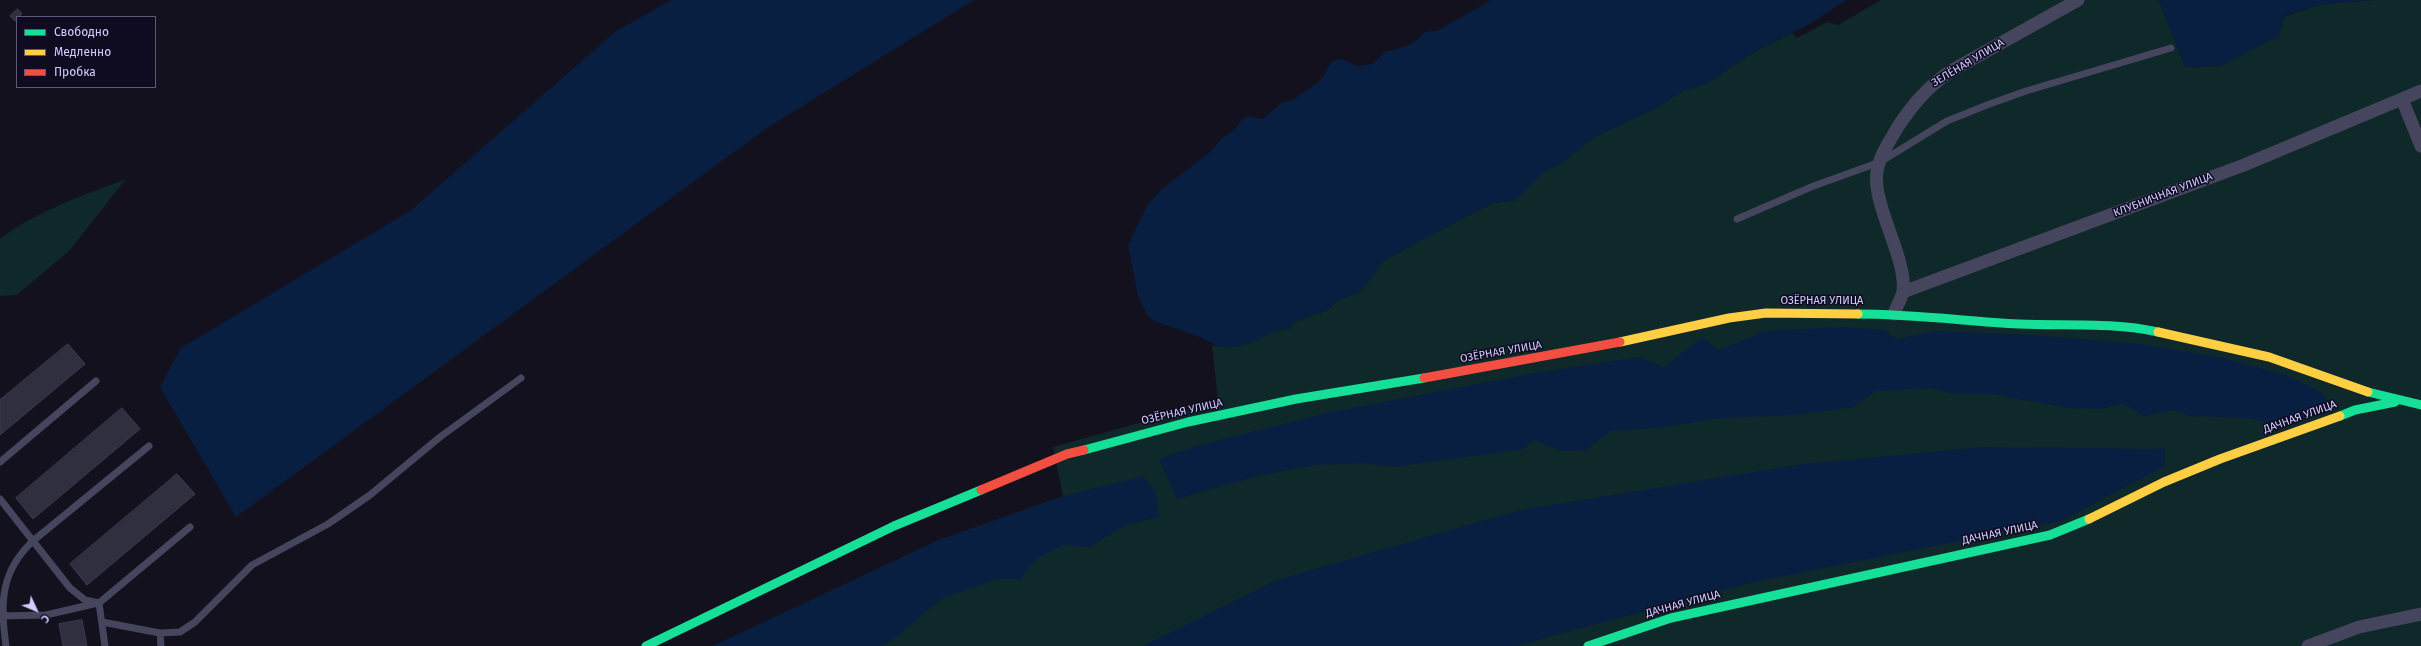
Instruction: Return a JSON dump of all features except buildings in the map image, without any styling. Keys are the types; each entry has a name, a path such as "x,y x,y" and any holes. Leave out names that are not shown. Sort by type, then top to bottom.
{"street":[{"name":"ЗЕЛЁНАЯ УЛИЦА","path":"1894,314 1903,292 1902,276 1878,189 1876,173 1880,162 1916,100 1930,86 1949,72 2078,0"},
{"name":"КЛУБНИЧНАЯ УЛИЦА","path":"1903,292 2237,168 2421,92"},
{"path":"2402,99 2421,146"},
{"name":"ОЗЁРНАЯ УЛИЦА","path":"646,646 894,526 1067,454 1115,441 1188,422 1296,399 1480,369 1609,344 1729,318 1766,313 1894,314"},
{"path":"1894,314 2020,324 2100,326 2156,331 2268,357 2358,390 2421,404"},
{"name":"ДАЧНАЯ УЛИЦА","path":"1588,646 1671,618 2050,535 2074,527 2164,482 2220,459 2355,410 2403,401"},
{"path":"2308,646 2360,627 2421,614"}],"lane":[{"path":"1737,219 1811,187 1880,162 1947,121 1987,105 2026,91 2171,48"},
{"path":"102,622 160,633 180,632 188,628 252,565 328,524 370,495 440,437 521,378"},
{"path":"0,462 96,381"},
{"path":"6,646 1,616 5,583 11,566 17,557 34,540 149,446"},
{"path":"0,499 34,540 70,588 85,600 99,603"},
{"path":"1,616 46,615 99,603 190,527"},
{"path":"99,603 105,646"},
{"path":"160,633 161,646"}],"green space":[{"path":"1881,0 2159,0 2185,67 2220,66 2278,36 2285,16 2323,4 2373,0 2421,0 2421,646 713,646 939,540 1063,496 1053,447 1218,401 1212,345 1234,347 1244,344 1270,332 1289,329 1294,322 1328,310 1337,301 1357,293 1366,285 1382,262 1417,242 1493,203 1516,200 1543,173 1563,162 1592,138 1658,107 1684,90 1706,84 1757,50 1792,33 1797,38 1827,22 1838,25"},
{"path":"126,179 70,250 17,295 0,296 0,239 29,220 61,204"}],"water":[{"path":"672,0 974,0 767,128 236,517 160,387 181,348 410,211 616,31"},
{"path":"1491,0 1846,0 1810,24 1757,50 1706,84 1684,90 1658,107 1592,138 1563,162 1543,173 1516,200 1493,203 1417,242 1382,262 1366,285 1357,293 1337,301 1328,310 1294,322 1289,329 1279,329 1251,343 1237,347 1219,347 1200,337 1154,321 1147,315 1138,296 1128,245 1148,204 1163,188 1210,152 1220,140 1235,129 1244,118 1250,116 1263,119 1281,103 1293,100 1316,84 1323,77 1332,61 1341,59 1357,66 1372,64 1385,52 1412,44 1425,32 1439,30"},
{"path":"2159,0 2373,0 2323,4 2285,15 2278,36 2220,66 2185,67"},
{"path":"1844,327 1884,330 1897,339 1935,331 2029,335 2133,343 2224,358 2288,376 2320,391 2331,404 2326,413 2286,425 2246,418 2191,416 2174,410 2144,416 2124,404 2100,409 2069,408 1992,394 1957,394 1929,388 1876,391 1854,407 1795,415 1721,418 1656,428 1611,431 1586,450 1562,451 1534,440 1524,449 1394,467 1360,463 1316,465 1261,475 1177,499 1159,459 1193,447 1322,414 1534,373 1639,357 1664,367 1702,337 1719,350 1766,331"},
{"path":"1982,447 2165,449 2165,466 2061,521 1750,583 1515,646 1143,646 1277,580 1520,510 1803,464"},
{"path":"1143,476 1156,492 1159,517 1126,525 1090,547 1064,545 1036,559 1020,579 998,579 942,598 894,639 882,646 713,646 939,540 1064,496"}],"traffic: fast":[{"path":"1858,314 1918,316 2019,324 2124,327 2158,332"},
{"path":"1084,450 1188,422 1296,399 1424,378"},
{"path":"2368,392 2421,405"},
{"path":"2340,416 2355,410 2395,402"},
{"path":"646,646 894,526 981,490"},
{"path":"1588,646 1671,618 2050,535 2089,519"}],"traffic: slow":[{"path":"1620,342 1729,318 1766,313 1858,314"},
{"path":"2158,332 2269,357 2368,392"},
{"path":"2089,519 2164,482 2220,459 2340,416"}],"traffic: jam":[{"path":"1424,378 1620,342"},
{"path":"981,490 1067,454 1084,450"}]}
